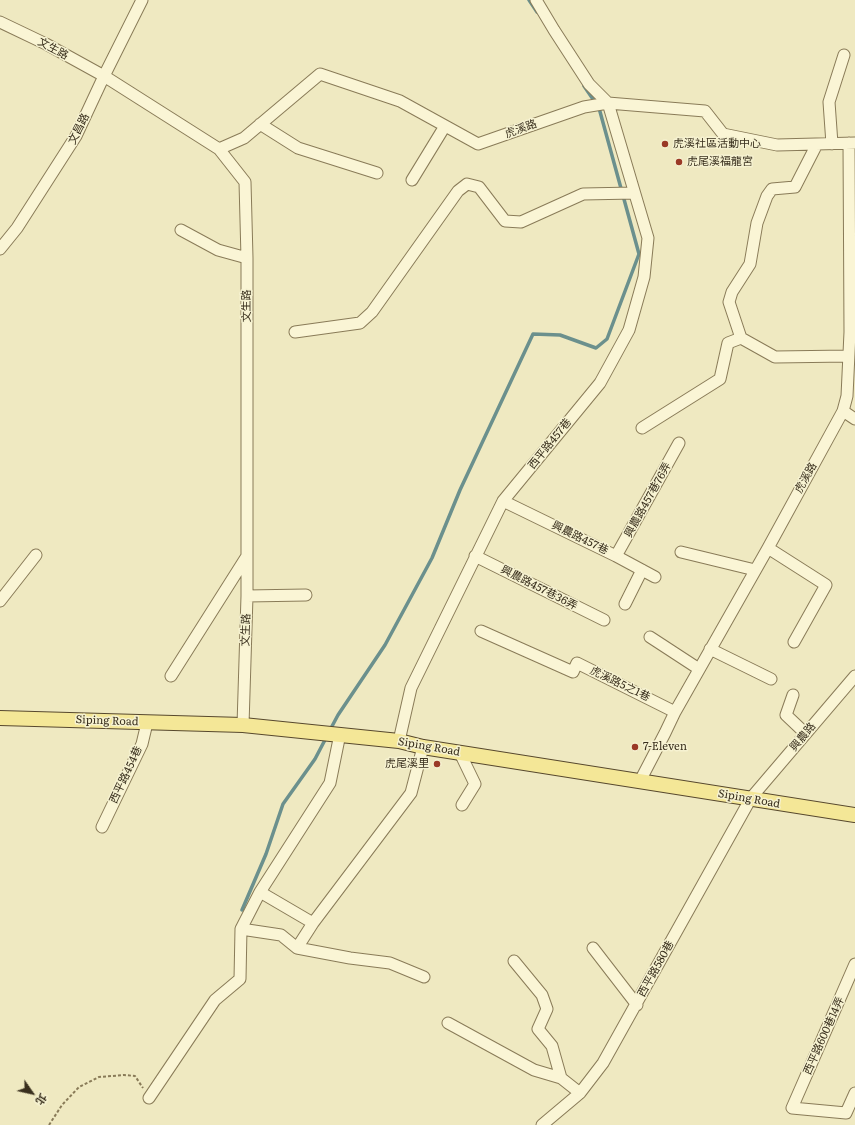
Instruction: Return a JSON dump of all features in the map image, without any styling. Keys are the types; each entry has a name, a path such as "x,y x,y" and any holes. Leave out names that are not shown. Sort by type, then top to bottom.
{"main road":[{"name":"Siping Road","path":"0,718 243,725 340,734 399,741 423,747 855,815"}],"street":[{"name":"文昌路","path":"0,249 17,228 76,136 142,0"},
{"path":"536,0 588,84 605,103"},
{"name":"文生路","path":"0,22 46,44 104,76 219,149 245,182 247,258 247,596 243,725"},
{"path":"832,144 829,102 844,55"},
{"name":"虎溪路","path":"219,149 244,138 320,74 400,101 478,144 584,107 605,103 705,111 723,134 777,145 852,143 852,332 848,356 847,396 843,411 768,548 675,712 640,781"},
{"name":"西平路457巷","path":"399,741 410,688 503,501 600,383 629,330 644,277 648,238 613,118 605,103"},
{"path":"260,124 298,148 377,173"},
{"path":"412,180 445,126"},
{"path":"817,144 795,187 772,190 767,196 757,223 750,264 732,292 730,302 741,338 775,357 848,356"},
{"path":"295,332 360,323 372,312 458,191 467,184 479,187 506,221 521,222 583,194 634,193"},
{"path":"181,230 218,250 247,258"},
{"path":"642,428 720,379 728,343 741,338"},
{"path":"843,411 855,418"},
{"name":"興農路457巷76弄","path":"616,556 679,443"},
{"name":"興農路457巷","path":"503,501 616,556 655,577"},
{"path":"768,548 826,585 794,642"},
{"path":"681,552 755,570"},
{"path":"0,601 36,555"},
{"path":"171,676 247,556"},
{"name":"興農路457巷36弄","path":"475,556 604,620"},
{"path":"625,604 642,570"},
{"path":"247,596 306,595"},
{"name":"虎溪路5之1巷","path":"482,631 573,672 577,663 675,712"},
{"path":"650,637 699,669"},
{"path":"710,649 771,679"},
{"name":"興農路","path":"751,798 855,676"},
{"path":"793,695 786,715 805,733"},
{"name":"西平路454巷","path":"102,827 142,744 147,723"},
{"path":"149,1098 215,1000 240,979 241,929 260,892 330,783 340,734"},
{"path":"297,948 313,923 411,793 423,747"},
{"path":"460,753 475,784 462,805"},
{"name":"西平路580巷","path":"542,1125 580,1092 603,1063 751,798"},
{"path":"260,892 313,923"},
{"path":"241,929 281,935 297,948 350,958 390,963 424,978"},
{"path":"593,948 636,1005"},
{"path":"514,961 542,995 547,1010 538,1029 552,1046 561,1078"},
{"name":"西平路600巷14弄","path":"855,964 792,1108 846,1112 855,1093"},
{"path":"448,1023 534,1070 561,1078 580,1092"}],"path":[{"path":"49,1125 62,1105 79,1086 99,1077 124,1075 135,1076 149,1098"}],"waterway":[{"path":"529,0 537,12"},
{"path":"330,730 338,715 385,645 432,558 460,490 533,334 560,335 596,348 607,339 639,254 599,108 584,86"},
{"path":"242,910 266,854 283,804 315,759 326,738"}],"place":[{"name":"虎溪社區活動中心","path":"665,144"},
{"name":"虎尾溪福龍宮","path":"679,162"},
{"name":"7-Eleven","path":"635,747"},
{"name":"虎尾溪里","path":"437,764"}]}
